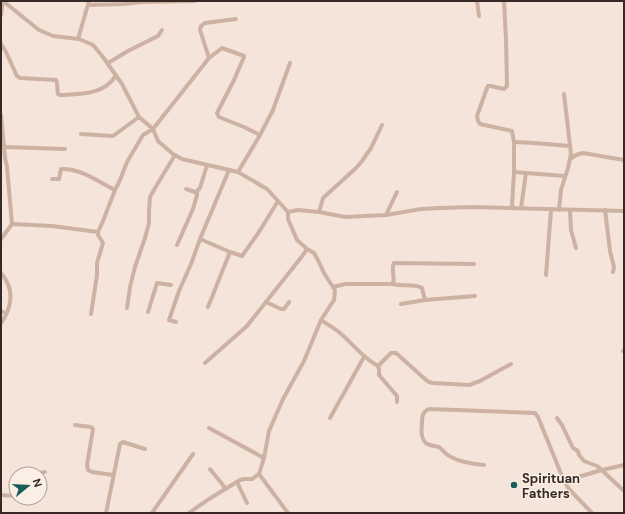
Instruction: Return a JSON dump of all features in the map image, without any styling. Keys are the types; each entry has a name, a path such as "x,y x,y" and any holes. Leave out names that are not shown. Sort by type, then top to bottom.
{"street":[{"path":"1,15 3,1"},
{"path":"3,1 39,30 53,36 78,39 93,45 103,56 122,84 139,117 153,129 158,141 175,155 182,159 238,172 267,189 288,212 288,219 297,240 314,253 324,273 334,287 334,300 321,320 304,361 283,399 269,431 264,458 259,474 252,479 244,478 236,482 189,513"},
{"path":"78,39 84,13 89,3 124,4 141,2 195,1"},
{"path":"477,1 479,16"},
{"path":"504,1 507,86 504,89 488,86 486,88 477,118 480,124 512,131 514,142 513,208"},
{"path":"210,58 200,30 201,26 236,19"},
{"path":"108,63 158,36 162,30"},
{"path":"1,44 17,76 20,78 56,80 57,91 60,95 97,91 109,84 116,75"},
{"path":"91,314 97,275 97,263 103,243 98,235 98,232 126,162 143,135 153,129 210,58 222,48 244,57 217,113 211,118"},
{"path":"238,172 273,110 290,63"},
{"path":"559,210 561,190 570,159 564,94"},
{"path":"217,113 219,118 244,127 260,135"},
{"path":"1,115 8,172 12,224 1,239"},
{"path":"81,134 113,136 139,117"},
{"path":"319,212 323,198 362,161 371,148 382,125"},
{"path":"514,142 570,146"},
{"path":"4,147 64,149"},
{"path":"570,159 576,155 583,154 624,160"},
{"path":"128,308 130,287 149,223 150,197 175,155"},
{"path":"177,245 193,209 197,191 200,188 207,165"},
{"path":"52,179 59,179 61,169 69,169 80,172 115,190"},
{"path":"176,322 169,320 179,291 229,170"},
{"path":"514,172 565,176"},
{"path":"521,208 526,173"},
{"path":"186,189 195,192 197,195"},
{"path":"386,215 397,192"},
{"path":"200,239 242,256 278,201"},
{"path":"288,212 298,210 345,217 386,215 421,209 474,207 551,210 605,210 624,212"},
{"path":"546,275 551,210"},
{"path":"570,210 571,230 576,248"},
{"path":"605,210 610,251 614,267 613,272"},
{"path":"12,224 52,226 98,232"},
{"path":"205,363 248,326 304,255 307,249"},
{"path":"208,307 230,252"},
{"path":"393,284 394,264 474,264"},
{"path":"1,273 9,286 10,302 7,313 1,323"},
{"path":"148,312 157,284 170,285"},
{"path":"334,287 345,284 393,284 399,286 420,286 424,291 425,300"},
{"path":"401,304 425,300 475,296"},
{"path":"266,302 281,309 284,309 289,302"},
{"path":"321,320 339,332 364,357 378,366 379,375 397,396 398,402"},
{"path":"378,366 391,353 394,352 429,382 469,385 474,384 511,364"},
{"path":"330,418 364,357"},
{"path":"484,465 471,464 450,457 438,447 428,445 421,433 423,414 430,410 535,413 568,489 592,513"},
{"path":"557,418 573,448 578,451 579,455 584,461 597,466 624,491"},
{"path":"75,425 91,427 93,429 87,465 88,470 113,475"},
{"path":"209,428 264,458"},
{"path":"106,513 120,444 123,442 145,449"},
{"path":"152,513 193,454"},
{"path":"564,481 624,465"},
{"path":"210,469 226,489"},
{"path":"259,474 288,513"},
{"path":"236,482 247,504"}],"place":[{"name":"Spirituan Fathers","path":"514,485"}]}
